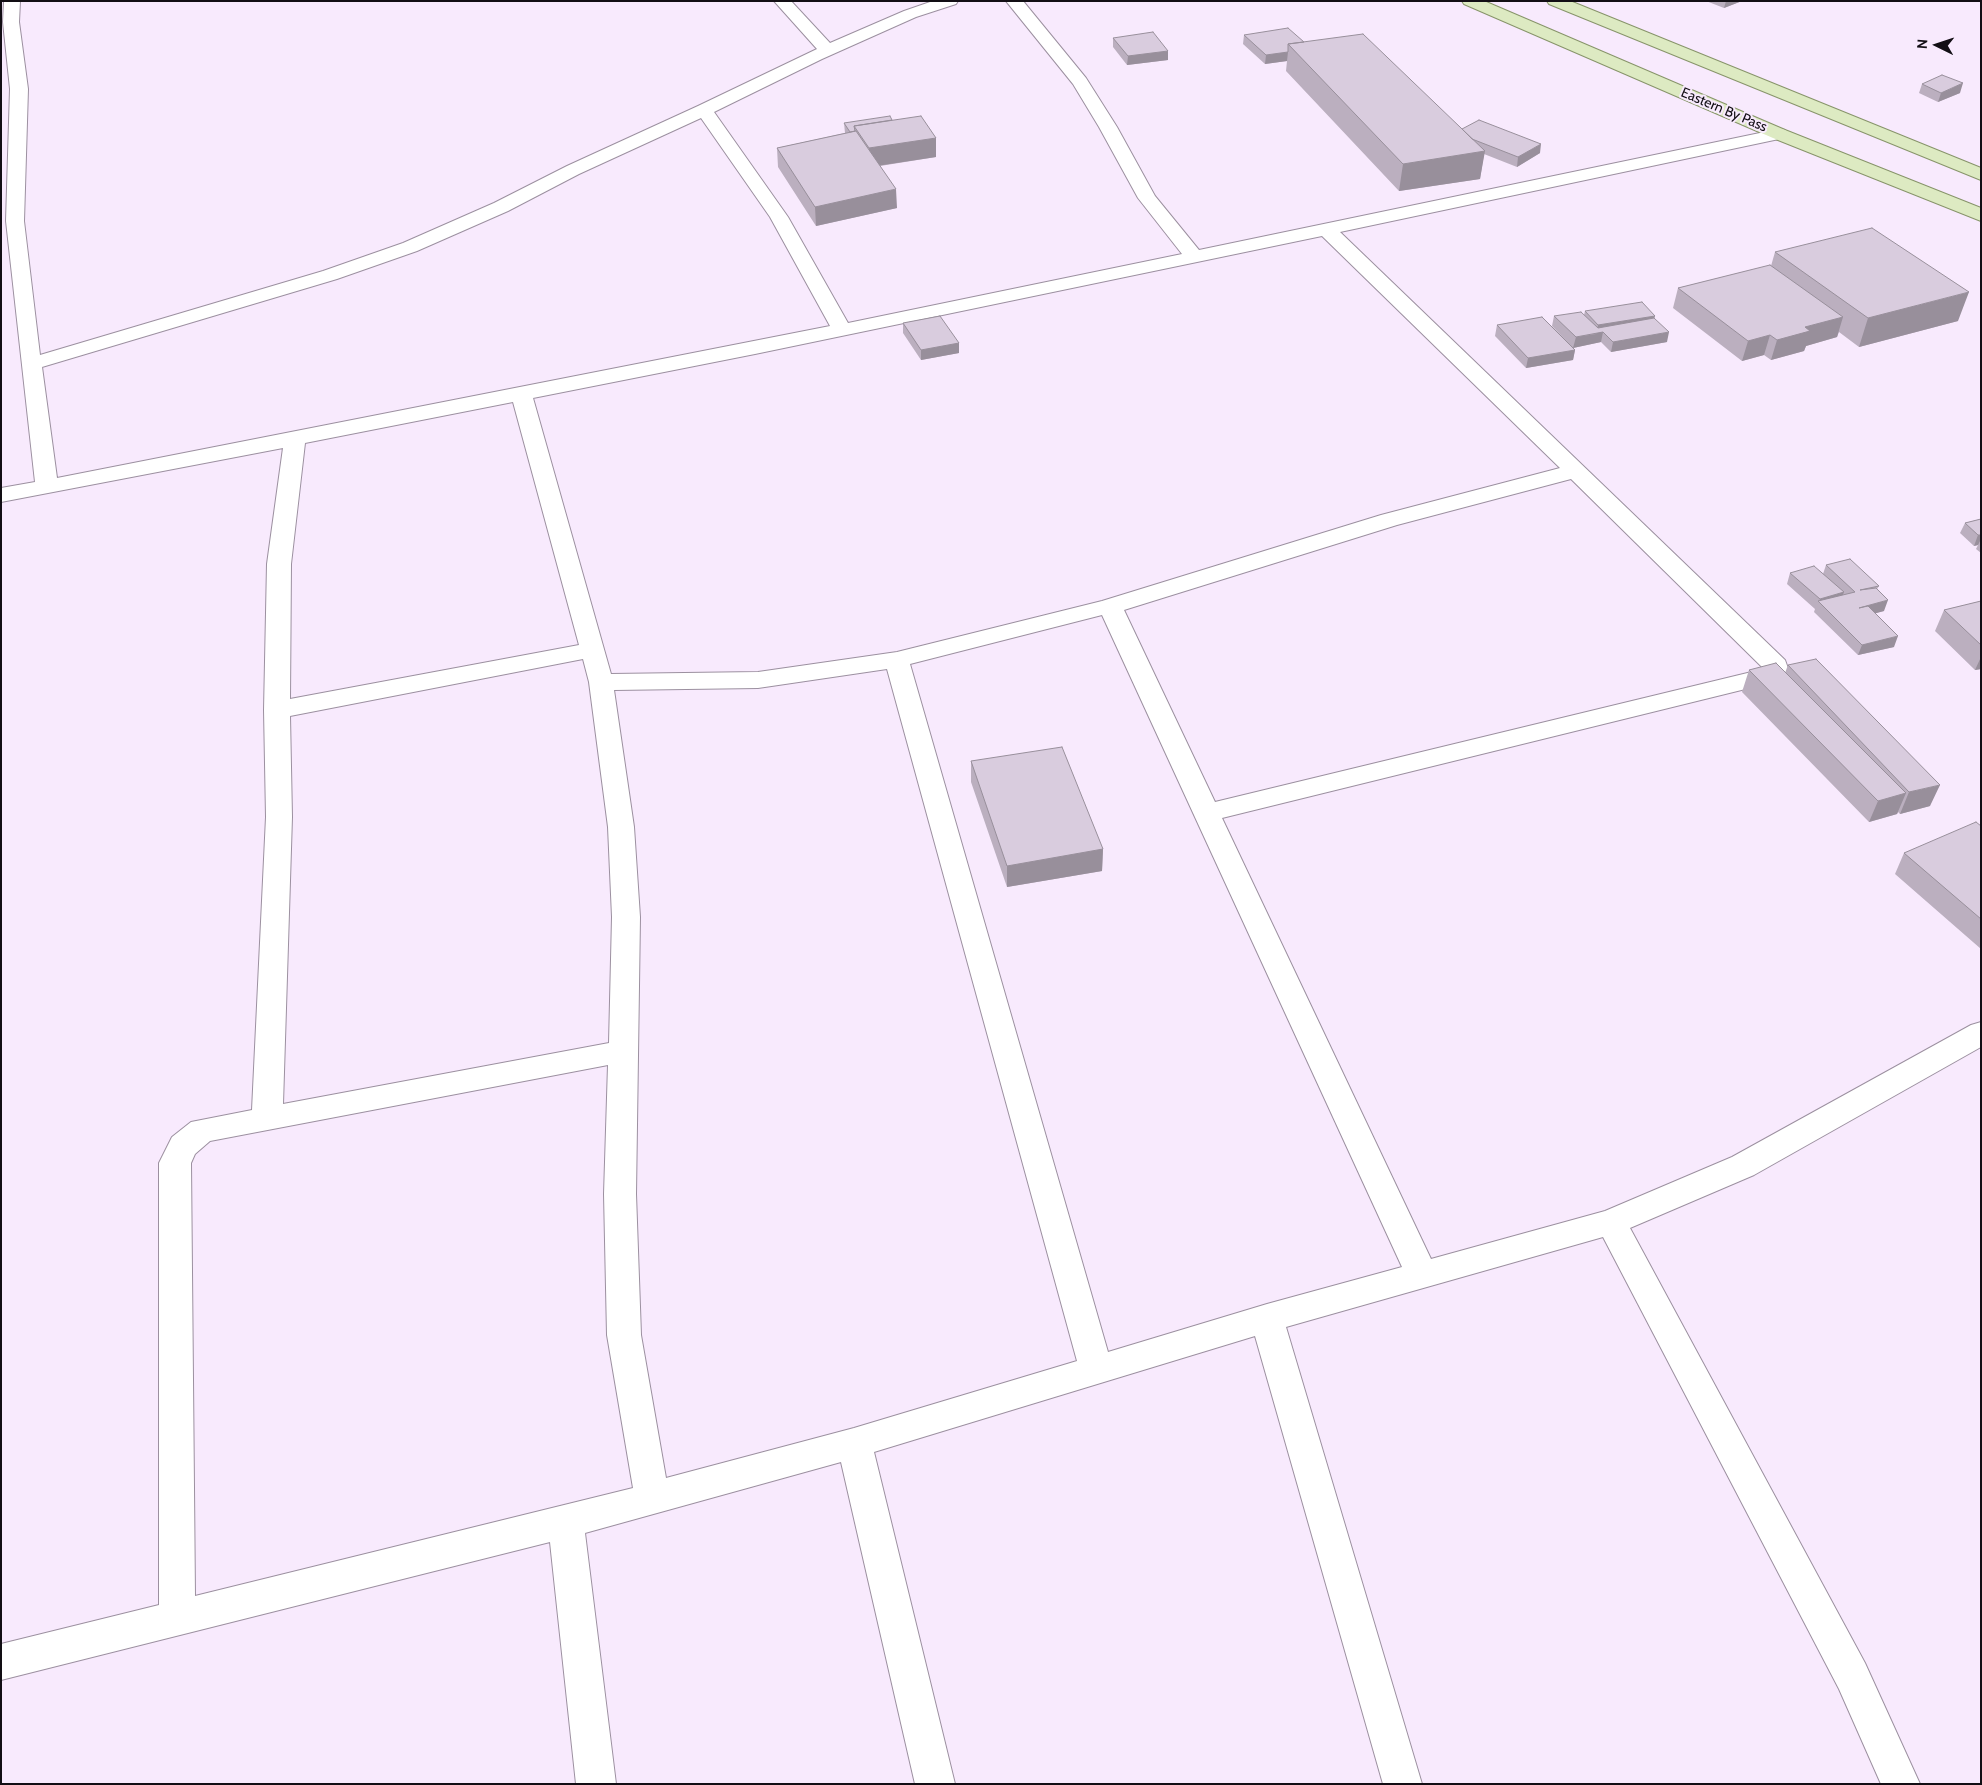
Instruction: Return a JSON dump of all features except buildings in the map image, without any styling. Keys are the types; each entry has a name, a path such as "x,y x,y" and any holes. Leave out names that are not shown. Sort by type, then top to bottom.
{"main road":[{"name":"Eastern By Pass","path":"1470,1 1779,134 1981,215"},
{"path":"1555,1 1981,176"}],"street":[{"path":"12,1 11,22 19,89 15,221 31,364 48,487"},
{"path":"782,1 827,50"},
{"path":"31,364 330,275 410,246 502,207 573,170 704,110 827,50 910,14 950,1"},
{"path":"1014,1 1080,82 1147,198 1195,258"},
{"path":"704,110 779,217 842,330"},
{"path":"1,495 295,439 842,330 1195,258 1779,134"},
{"path":"1207,813 1774,674 1777,671 1776,665 1327,230"},
{"path":"521,394 601,682 621,827 626,917 620,1194 624,1334 652,1497"},
{"path":"267,1119 280,817 277,710 279,564 295,439"},
{"path":"601,682 758,680 897,660 1110,606 1389,520 1576,471"},
{"path":"1110,606 1422,1275"},
{"path":"277,710 592,650"},
{"path":"897,660 1096,1370"},
{"path":"1,1662 566,1522 854,1442 1267,1318 1611,1222 1743,1166 1981,1033"},
{"path":"176,1619 174,1163 183,1146 202,1131 624,1051"},
{"path":"1611,1222 1852,1676 1901,1784"},
{"path":"1267,1318 1403,1784"},
{"path":"854,1442 935,1784"},
{"path":"566,1522 596,1784"}]}
